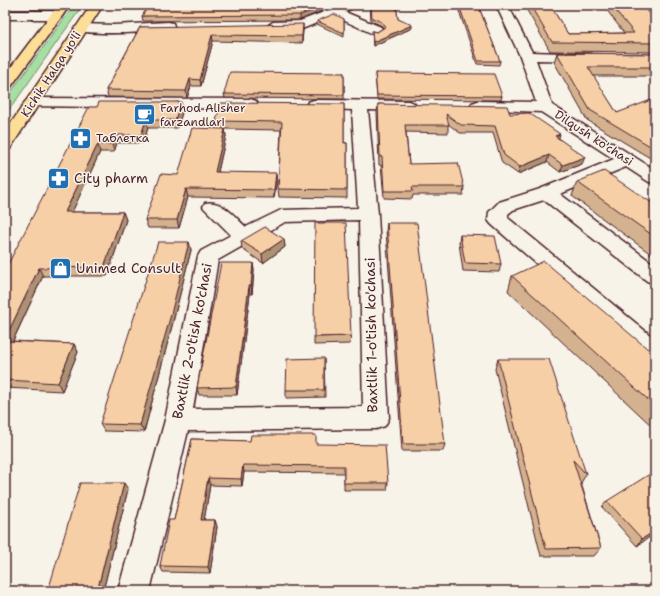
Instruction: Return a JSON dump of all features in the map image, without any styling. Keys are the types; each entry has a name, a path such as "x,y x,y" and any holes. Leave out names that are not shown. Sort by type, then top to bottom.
{"highway":[{"name":"Kichik Halqa yo'li","path":"5,144 97,5"},
{"name":"Kichik Halqa yo'li","path":"5,85 60,10"}],"street":[{"path":"320,5 376,30"},
{"path":"262,26 302,26 352,5"},
{"name":"Dilqush ko'chasi","path":"502,5 527,56 545,107 655,178"},
{"path":"642,5 655,21"},
{"path":"5,15 60,10"},
{"path":"81,28 183,26"},
{"path":"527,56 602,57"},
{"path":"32,103 265,104"},
{"path":"297,105 422,106"},
{"name":"Baxtlik 1-o'tish ko'chasi","path":"178,420 376,418 368,214 360,105"},
{"path":"460,106 545,107"},
{"path":"628,160 547,193 506,206 499,212 498,220 655,353"},
{"path":"547,193 655,276"},
{"path":"212,207 245,236"},
{"name":"Baxtlik 2-o'tish ko'chasi","path":"134,591 178,420 208,256 281,216 368,214"}],"green space":[{"path":"74,5 83,5 5,116 5,100"}],"building":[{"path":"149,5 321,5 322,7 300,15 142,16"},
{"path":"371,5 396,5 398,19 412,25 373,42 372,31 377,32 385,27 382,22 372,18"},
{"path":"459,5 478,5 500,61 478,61"},
{"path":"530,5 550,5 568,34 634,33 611,5 644,6 652,17 655,17 655,43 552,42"},
{"path":"334,14 344,19 344,33 317,21"},
{"path":"303,24 302,36 212,35 200,80 190,79 186,91 106,90 140,27"},
{"path":"557,53 655,54 655,67 588,67 617,113 651,100 655,103 655,123 652,124 655,126 655,149 590,110"},
{"path":"230,72 344,73 344,95 224,94"},
{"path":"375,73 494,74 502,96 377,95"},
{"path":"99,102 181,102 175,120 146,120 141,135 115,135 112,144 98,144 65,212 123,212 104,267 39,268 5,339 5,270 89,107 97,107"},
{"path":"221,103 344,104 344,143 347,143 347,190 278,189 282,122 216,121"},
{"path":"378,104 507,106 510,114 529,113 560,134 555,136 585,157 563,165 549,155 520,167 504,155 495,126 461,125 446,114 449,125 405,125 409,164 458,163 464,187 412,187 413,191 384,191 382,157 380,157"},
{"path":"192,128 225,129 215,172 276,173 274,190 186,189 177,220 145,220 161,174 178,175"},
{"path":"604,171 655,205 655,237 577,182"},
{"path":"315,223 346,223 351,336 314,337"},
{"path":"387,223 417,223 445,444 403,444"},
{"path":"265,227 284,239 262,254 241,241"},
{"path":"460,235 495,236 501,264 465,263"},
{"path":"158,242 189,242 170,318 140,425 100,424"},
{"path":"544,261 655,355 655,406 512,276"},
{"path":"221,263 253,263 236,387 197,388"},
{"path":"5,341 74,344 58,383 5,380"},
{"path":"324,358 324,390 286,390 287,359"},
{"path":"498,359 549,359 586,474 573,460 601,548 546,549"},
{"path":"251,435 316,435 316,444 385,445 388,483 344,483 344,466 243,465 241,479 208,478 201,520 215,520 208,567 160,566 169,520 174,520 192,439 250,441"},
{"path":"653,472 655,474 655,531 642,539 607,501"},
{"path":"80,483 124,483 98,588 94,588 93,591 48,591"}],"place":[{"name":"Farhod Alisher farzandlari","path":"144,115"},
{"name":"Таблетка","path":"80,138"},
{"name":"City pharm","path":"59,178"},
{"name":"Unimed Consult","path":"60,268"}]}
